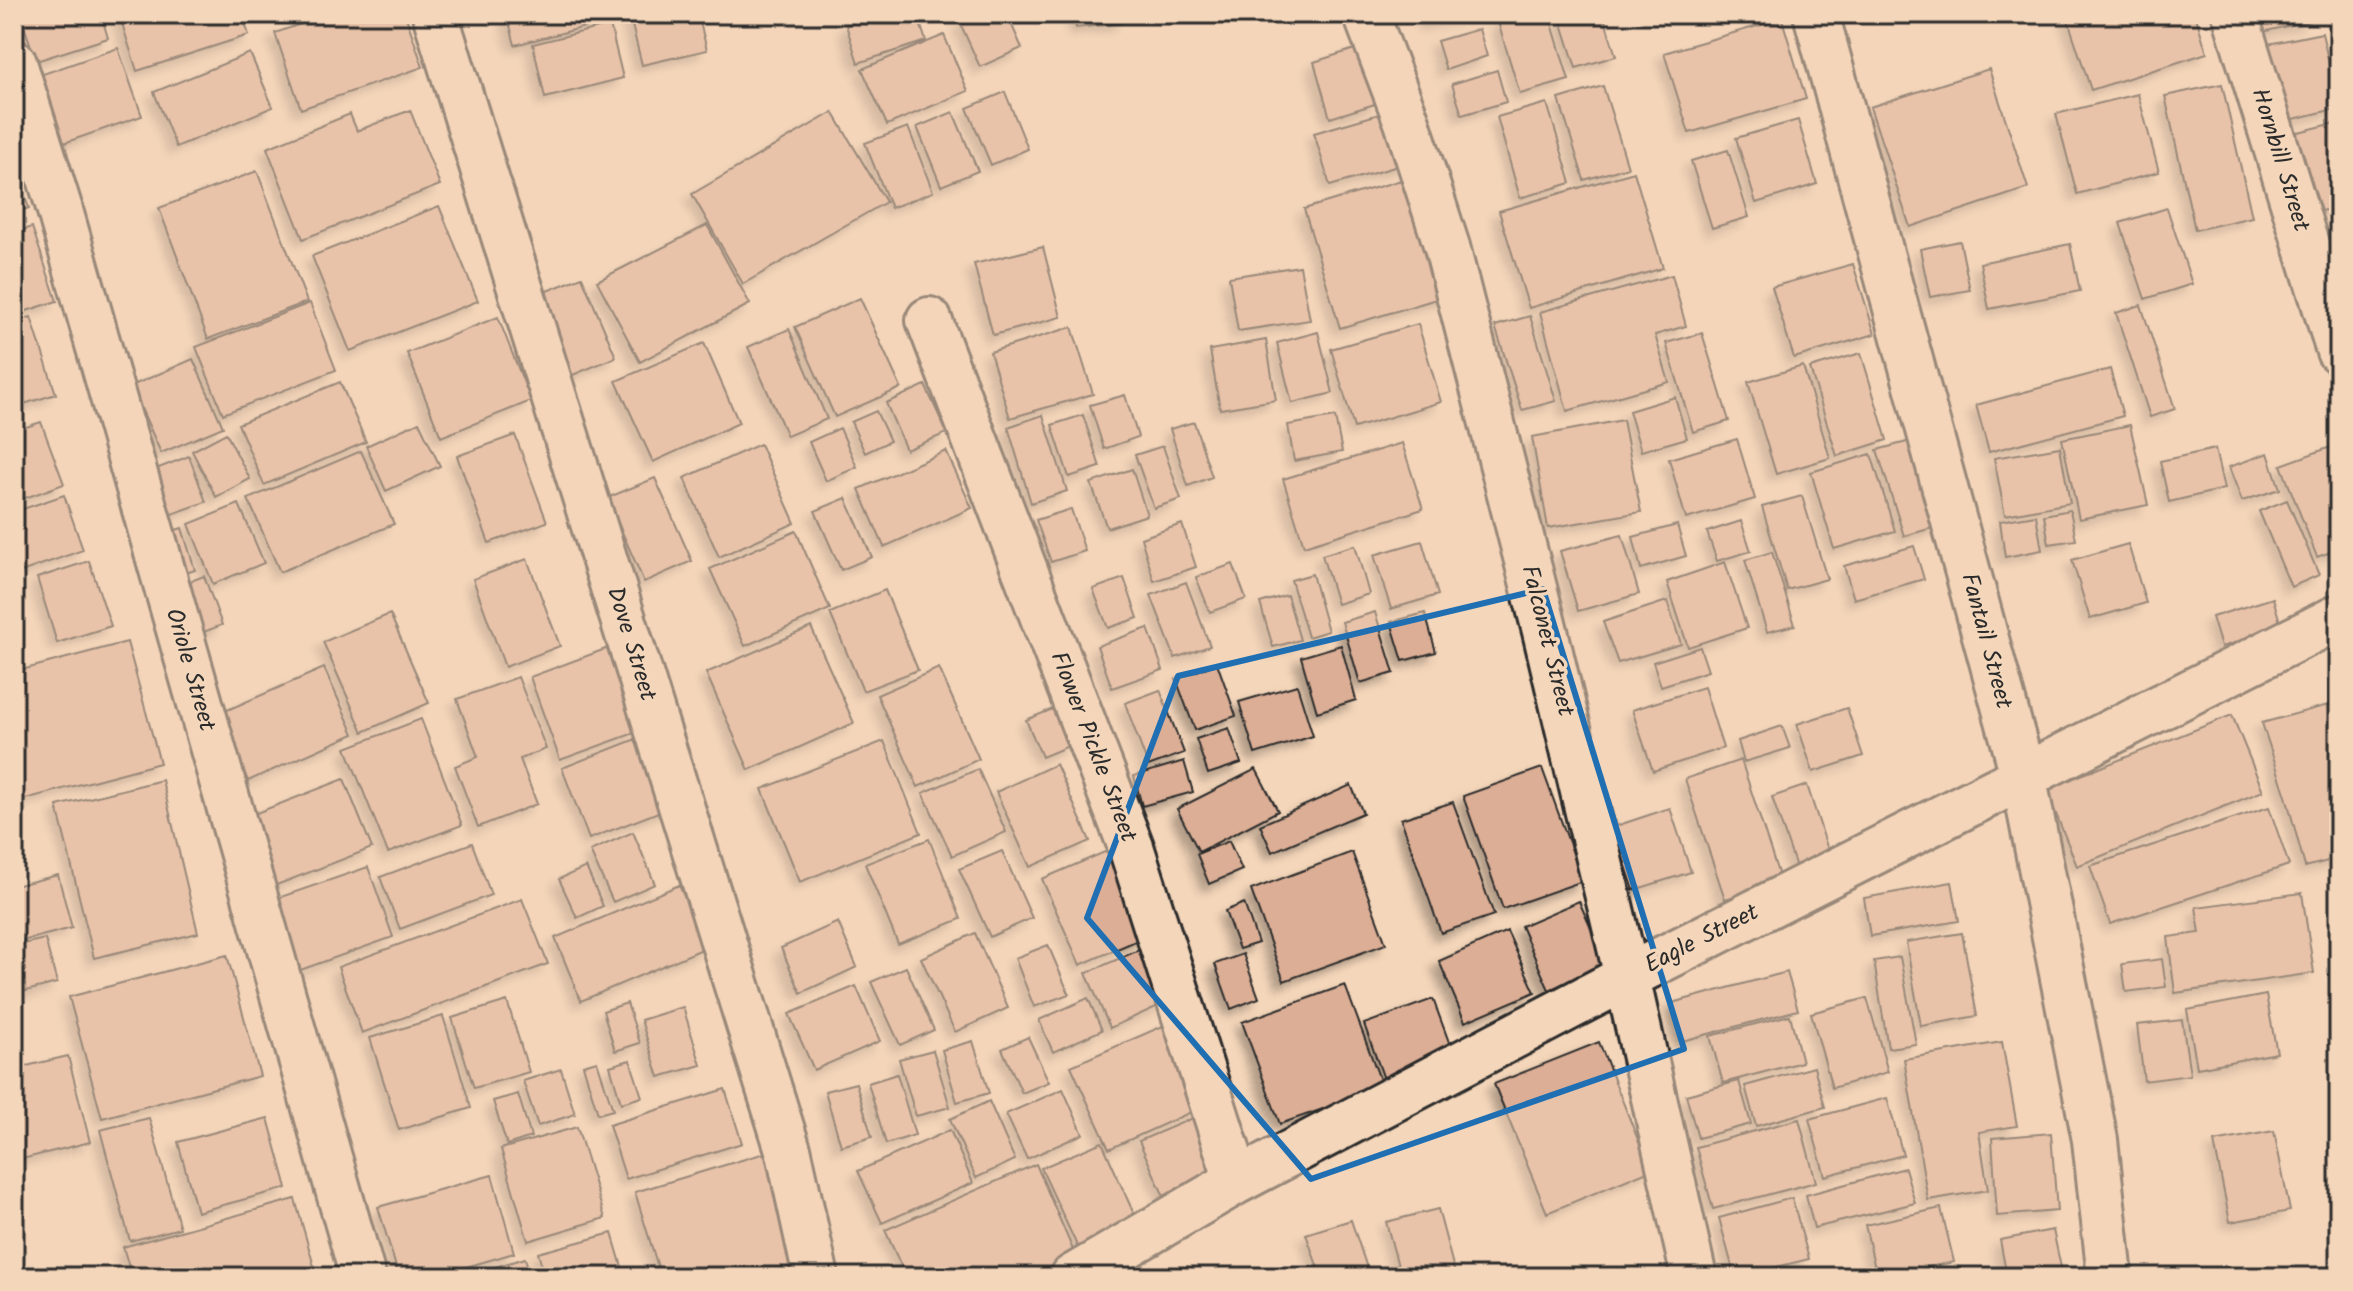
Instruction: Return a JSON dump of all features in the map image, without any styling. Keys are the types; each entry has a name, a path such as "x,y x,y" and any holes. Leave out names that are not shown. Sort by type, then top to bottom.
{"street":[{"name":"Dove Street","path":"435,14 789,1153 816,1277"},
{"name":"Falconet Street","path":"1366,14 1407,122 1447,247 1545,631 1694,1277"},
{"name":"Fantail Street","path":"1816,14 2023,775 2095,1140 2110,1277"},
{"name":"Hornbill Street","path":"2235,14 2339,351"},
{"name":"Oriole Street","path":"14,63 59,207 363,1277"},
{"name":"Flower Pickle Street","path":"929,320 1131,847 1237,1181"},
{"name":"Eagle Street","path":"1073,1277 1237,1181 1627,977 2339,617"}],"highlighted area":[{"path":"1543,589 1684,1049 1311,1179 1087,918 1178,676"}],"building":[{"path":"20,14 101,14 108,38 36,61"},
{"path":"119,14 242,14 249,35 137,71"},
{"path":"329,14 405,14 423,67 301,109 275,33"},
{"path":"507,14 590,14 593,25 515,45"},
{"path":"641,14 698,14 707,50 642,65 630,17"},
{"path":"879,14 917,14 926,41 858,63 846,25"},
{"path":"979,14 1007,14 1022,48 980,67 960,23"},
{"path":"1074,14 1121,14 1122,23 1076,28"},
{"path":"1424,14 1476,14 1426,23"},
{"path":"1525,14 1549,14 1569,80 1520,94 1498,22"},
{"path":"1559,14 1603,14 1616,56 1576,68"},
{"path":"2066,14 2195,14 2207,53 2091,90"},
{"path":"2250,14 2308,14 2309,21 2254,34"},
{"path":"1782,19 1806,99 1689,133 1664,53"},
{"path":"610,25 623,78 545,98 533,44"},
{"path":"1479,29 1487,56 1446,70 1437,41"},
{"path":"2322,33 2339,108 2281,122 2263,45"},
{"path":"944,35 968,91 887,125 862,69"},
{"path":"1361,47 1378,103 1330,118 1314,62"},
{"path":"118,48 142,116 64,143 40,75"},
{"path":"250,53 273,107 176,147 154,92"},
{"path":"1989,69 2028,188 1910,227 1870,107"},
{"path":"1497,70 1506,102 1462,115 1452,84"},
{"path":"2222,84 2252,217 2195,230 2165,96"},
{"path":"1603,86 1628,167 1584,180 1559,99"},
{"path":"1005,92 1028,149 991,165 967,108"},
{"path":"2138,94 2159,172 2077,194 2056,114"},
{"path":"1547,103 1571,183 1520,198 1497,117"},
{"path":"410,110 440,185 303,239 267,148 350,114 357,131"},
{"path":"1393,110 1408,163 1330,186 1314,133"},
{"path":"833,112 886,202 743,284 692,194"},
{"path":"953,112 978,171 941,186 917,127"},
{"path":"1798,120 1817,184 1756,203 1736,138"},
{"path":"2339,122 2339,207 2311,213 2290,134"},
{"path":"908,127 933,192 891,208 865,143"},
{"path":"1728,150 1749,217 1712,228 1691,161"},
{"path":"14,166 29,208 14,213"},
{"path":"257,171 307,302 208,339 159,208"},
{"path":"1634,172 1663,268 1529,308 1499,211"},
{"path":"1418,175 1453,294 1340,328 1304,209"},
{"path":"439,206 478,301 350,351 312,256"},
{"path":"2167,208 2192,284 2145,299 2120,223"},
{"path":"707,225 750,304 640,362 597,281"},
{"path":"32,227 57,301 14,315 14,233"},
{"path":"2339,230 2339,282 2310,238"},
{"path":"1960,241 1970,290 1930,297 1920,249"},
{"path":"2070,244 2080,291 1989,309 1980,263"},
{"path":"1043,247 1061,317 993,335 974,264"},
{"path":"1853,264 1875,334 1794,358 1772,287"},
{"path":"1300,266 1310,320 1238,331 1229,277"},
{"path":"1672,275 1686,326 1655,335 1669,382 1567,411 1540,312"},
{"path":"582,277 616,357 568,377 534,296"},
{"path":"860,298 901,388 835,417 795,327"},
{"path":"310,303 336,370 223,414 196,347"},
{"path":"2141,305 2175,409 2150,417 2116,313"},
{"path":"1530,316 1556,401 1522,410 1495,326"},
{"path":"31,317 56,394 14,407 14,322"},
{"path":"498,317 531,401 441,437 407,353"},
{"path":"1418,324 1441,402 1354,428 1331,349"},
{"path":"1072,327 1093,394 1010,418 990,352"},
{"path":"789,329 827,419 787,436 748,347"},
{"path":"1318,332 1333,393 1292,403 1277,343"},
{"path":"1702,333 1729,421 1693,432 1666,343"},
{"path":"1266,340 1276,400 1220,409 1210,350"},
{"path":"704,343 739,423 653,462 616,381"},
{"path":"1861,353 1887,440 1837,456 1810,368"},
{"path":"193,359 223,427 161,453 131,386"},
{"path":"1803,366 1830,458 1776,474 1748,382"},
{"path":"2110,369 2123,416 1989,452 1976,405"},
{"path":"340,382 366,442 264,485 238,424"},
{"path":"925,385 947,433 906,450 886,403"},
{"path":"1125,395 1138,437 1104,449 1090,405"},
{"path":"1675,397 1687,438 1641,451 1629,411"},
{"path":"876,411 890,441 865,453 851,422"},
{"path":"1043,415 1067,491 1031,503 1008,427"},
{"path":"1083,415 1100,467 1069,477 1052,425"},
{"path":"1335,417 1342,452 1294,461 1288,425"},
{"path":"1623,420 1641,512 1548,528 1532,437"},
{"path":"41,422 64,484 14,502 14,431"},
{"path":"419,422 440,466 386,491 366,446"},
{"path":"1194,422 1212,477 1188,486 1170,429"},
{"path":"2130,425 2148,505 2079,519 2062,439"},
{"path":"840,428 857,467 826,481 809,442"},
{"path":"226,433 250,479 216,497 192,451"},
{"path":"515,435 547,522 489,543 457,456"},
{"path":"1737,439 1755,499 1686,519 1669,459"},
{"path":"1918,439 1943,525 1904,536 1877,450"},
{"path":"1402,443 1423,509 1304,546 1283,479"},
{"path":"760,444 795,523 719,557 684,478"},
{"path":"2336,445 2339,453 2339,549 2317,557 2281,465"},
{"path":"1163,446 1181,499 1154,508 1135,455"},
{"path":"2060,447 2070,503 2005,515 1994,458"},
{"path":"2215,449 2224,489 2169,502 2160,461"},
{"path":"361,451 394,524 280,572 248,499"},
{"path":"946,451 972,508 884,547 859,489"},
{"path":"2268,453 2280,489 2242,501 2229,467"},
{"path":"1871,454 1895,531 1834,549 1811,472"},
{"path":"189,456 206,502 169,515 151,471"},
{"path":"1132,469 1147,515 1107,528 1091,483"},
{"path":"655,478 692,561 644,582 607,498"},
{"path":"64,495 83,550 18,573 14,562 14,512"},
{"path":"1802,496 1827,579 1787,590 1762,507"},
{"path":"846,498 872,557 841,570 815,511"},
{"path":"2287,500 2319,575 2291,587 2259,511"},
{"path":"239,504 264,563 213,584 189,524"},
{"path":"1071,509 1085,551 1051,562 1036,520"},
{"path":"2070,510 2076,540 2049,544 2044,515"},
{"path":"2036,515 2042,550 2005,557 2000,521"},
{"path":"1741,521 1751,551 1717,561 1707,532"},
{"path":"1182,524 1196,567 1154,581 1141,538"},
{"path":"1677,525 1686,556 1641,569 1633,537"},
{"path":"182,528 195,570 171,578 157,536"},
{"path":"796,531 830,609 745,646 710,569"},
{"path":"1622,535 1639,594 1578,611 1560,551"},
{"path":"1422,541 1438,595 1391,609 1374,555"},
{"path":"2128,544 2146,603 2090,619 2072,560"},
{"path":"1355,545 1369,594 1337,604 1322,555"},
{"path":"1914,546 1924,579 1854,599 1844,566"},
{"path":"1772,552 1795,625 1767,632 1745,560"},
{"path":"527,559 560,646 505,667 473,579"},
{"path":"89,561 111,626 57,643 37,578"},
{"path":"1725,562 1747,628 1688,647 1667,582"},
{"path":"1233,564 1246,599 1210,612 1196,577"},
{"path":"1312,574 1328,631 1308,637 1291,580"},
{"path":"204,576 222,625 188,638 169,589"},
{"path":"1124,578 1138,618 1108,628 1093,589"},
{"path":"1186,582 1210,646 1175,658 1151,595"},
{"path":"885,590 918,670 863,691 830,613"},
{"path":"1287,595 1300,640 1273,647 1260,603"},
{"path":"2273,598 2282,629 2221,647 2212,617"},
{"path":"1667,601 1681,644 1618,663 1603,622"},
{"path":"1375,612 1394,673 1360,683 1342,622"},
{"path":"1425,613 1436,652 1403,661 1391,622"},
{"path":"390,614 429,703 363,732 323,642"},
{"path":"811,627 854,723 749,770 706,673"},
{"path":"1148,628 1163,670 1112,688 1097,646"},
{"path":"127,642 160,763 14,802 14,672"},
{"path":"1341,645 1356,700 1317,712 1301,657"},
{"path":"1700,647 1708,671 1661,686 1653,662"},
{"path":"608,648 640,731 560,760 530,677"},
{"path":"1217,663 1236,716 1195,730 1176,679"},
{"path":"324,668 354,734 248,781 218,714"},
{"path":"939,668 979,759 918,787 877,695"},
{"path":"518,677 546,749 520,759 537,804 478,827 455,766 478,757 457,699"},
{"path":"1297,685 1313,736 1255,754 1239,702"},
{"path":"1704,687 1723,748 1653,771 1632,710"},
{"path":"1160,690 1184,753 1148,766 1125,703"},
{"path":"2339,702 2339,858 2305,867 2262,723"},
{"path":"1055,708 1071,745 1042,757 1026,720"},
{"path":"1847,708 1863,756 1813,772 1797,724"},
{"path":"2232,715 2263,791 2077,866 2046,789"},
{"path":"421,719 462,825 388,853 346,748"},
{"path":"1782,726 1790,748 1744,762 1738,741"},
{"path":"1229,728 1241,763 1208,774 1196,739"},
{"path":"641,737 669,808 589,839 562,768"},
{"path":"884,741 921,833 800,882 762,789"},
{"path":"1741,760 1781,882 1725,899 1685,779"},
{"path":"1184,761 1193,792 1142,806 1134,776"},
{"path":"1056,764 1090,841 1030,867 996,792"},
{"path":"1542,768 1583,881 1503,909 1463,796"},
{"path":"978,769 1006,832 952,856 923,793"},
{"path":"1256,769 1278,811 1199,852 1177,809"},
{"path":"344,779 372,848 274,886 246,817"},
{"path":"162,780 198,933 94,958 57,806"},
{"path":"1351,785 1363,813 1272,852 1260,825"},
{"path":"1807,785 1830,856 1796,867 1772,797"},
{"path":"1453,802 1494,915 1441,933 1401,819"},
{"path":"2269,807 2289,865 2110,924 2090,866"},
{"path":"1670,808 1691,872 1634,890 1613,827"},
{"path":"633,832 655,884 613,902 590,851"},
{"path":"929,839 961,919 898,944 865,864"},
{"path":"1229,841 1242,870 1209,884 1197,854"},
{"path":"472,843 491,895 400,929 380,877"},
{"path":"1002,851 1032,918 990,937 959,869"},
{"path":"1107,851 1145,937 1080,965 1042,879"},
{"path":"1352,852 1386,944 1284,981 1251,890"},
{"path":"368,867 393,937 292,973 266,902"},
{"path":"586,867 603,906 577,918 559,879"},
{"path":"58,875 72,928 22,941 14,908 14,886"},
{"path":"1952,882 1959,921 1870,936 1864,898"},
{"path":"679,885 707,947 581,1001 555,938"},
{"path":"2302,893 2314,973 2175,993 2168,937 2200,933 2196,907"},
{"path":"522,899 548,964 362,1033 338,967"},
{"path":"1579,901 1607,965 1549,990 1521,926"},
{"path":"1244,903 1258,943 1239,949 1225,911"},
{"path":"838,922 857,967 801,993 781,948"},
{"path":"1507,931 1535,992 1465,1022 1439,961"},
{"path":"975,933 1008,1008 955,1032 921,958"},
{"path":"1962,933 1977,1016 1921,1026 1906,942"},
{"path":"45,939 57,983 14,994 14,946"},
{"path":"1048,945 1069,994 1034,1007 1015,958"},
{"path":"1141,949 1165,1003 1110,1028 1086,973"},
{"path":"1243,954 1259,998 1231,1009 1215,964"},
{"path":"227,955 260,1076 102,1118 69,997"},
{"path":"1900,957 1916,1044 1888,1048 1874,961"},
{"path":"2162,959 2166,987 2126,992 2122,964"},
{"path":"906,967 934,1030 900,1045 871,982"},
{"path":"1787,972 1798,1010 1682,1041 1672,1003"},
{"path":"1345,985 1383,1088 1280,1124 1242,1022"},
{"path":"856,986 880,1041 814,1070 789,1014"},
{"path":"2266,995 2277,1053 2197,1068 2187,1010"},
{"path":"1088,998 1102,1030 1053,1052 1039,1020"},
{"path":"1867,998 1888,1072 1832,1088 1811,1013"},
{"path":"1433,999 1453,1053 1384,1079 1364,1024"},
{"path":"507,1001 529,1072 474,1088 452,1018"},
{"path":"627,1003 640,1043 615,1051 603,1011"},
{"path":"683,1007 701,1065 659,1077 641,1020"},
{"path":"1790,1015 1802,1062 1723,1083 1710,1036"},
{"path":"443,1016 471,1108 399,1130 370,1038"},
{"path":"2182,1020 2190,1075 2144,1081 2137,1025"},
{"path":"1172,1022 1209,1104 1109,1149 1071,1066"},
{"path":"1028,1037 1049,1082 1022,1093 1002,1049"},
{"path":"973,1041 989,1093 957,1102 942,1050"},
{"path":"1599,1042 1650,1170 1547,1213 1494,1084"},
{"path":"2002,1042 2017,1126 1979,1132 1988,1190 1928,1200 1904,1059"},
{"path":"933,1050 950,1107 916,1116 899,1059"},
{"path":"68,1056 90,1142 14,1161 14,1069"},
{"path":"630,1060 642,1097 621,1103 610,1066"},
{"path":"597,1061 613,1110 598,1114 583,1065"},
{"path":"1814,1067 1825,1107 1756,1126 1745,1086"},
{"path":"561,1069 575,1114 538,1126 523,1081"},
{"path":"897,1074 915,1135 886,1144 868,1083"},
{"path":"1739,1081 1751,1124 1698,1138 1686,1095"},
{"path":"856,1083 872,1137 841,1146 825,1091"},
{"path":"725,1089 742,1143 626,1179 609,1125"},
{"path":"1063,1089 1083,1134 1027,1159 1006,1114"},
{"path":"518,1094 531,1137 507,1145 493,1101"},
{"path":"1887,1098 1903,1155 1825,1176 1809,1119"},
{"path":"989,1101 1015,1160 976,1178 950,1119"},
{"path":"1200,1115 1230,1183 1170,1210 1139,1141"},
{"path":"149,1118 180,1228 130,1241 100,1130"},
{"path":"268,1118 287,1188 197,1212 178,1142"},
{"path":"1799,1119 1816,1182 1713,1209 1696,1147"},
{"path":"577,1127 605,1218 528,1241 501,1149"},
{"path":"950,1130 973,1183 882,1223 858,1171"},
{"path":"2274,1131 2290,1211 2230,1222 2214,1142"},
{"path":"2051,1133 2057,1211 1997,1216 1992,1138"},
{"path":"1102,1142 1138,1223 1079,1250 1041,1168"},
{"path":"765,1153 804,1277 661,1277 635,1192"},
{"path":"1036,1164 1076,1257 1030,1277 906,1277 885,1230"},
{"path":"1905,1168 1915,1203 1814,1228 1806,1195"},
{"path":"492,1175 514,1253 432,1277 399,1277 378,1207"},
{"path":"1792,1198 1809,1259 1735,1277 1719,1218"},
{"path":"295,1199 317,1277 132,1277 123,1247"},
{"path":"1941,1208 1954,1262 1877,1277 1865,1225"},
{"path":"1438,1209 1456,1277 1401,1277 1386,1222"},
{"path":"1351,1220 1370,1277 1321,1277 1306,1234"},
{"path":"2053,1230 2063,1277 2007,1277 2000,1240"},
{"path":"612,1233 625,1277 545,1277 538,1253"},
{"path":"525,1258 531,1277 461,1277"},
{"path":"2339,1265 2339,1277 2302,1277"},
{"path":"2220,1271 2221,1277 2184,1277 2184,1273"}]}
